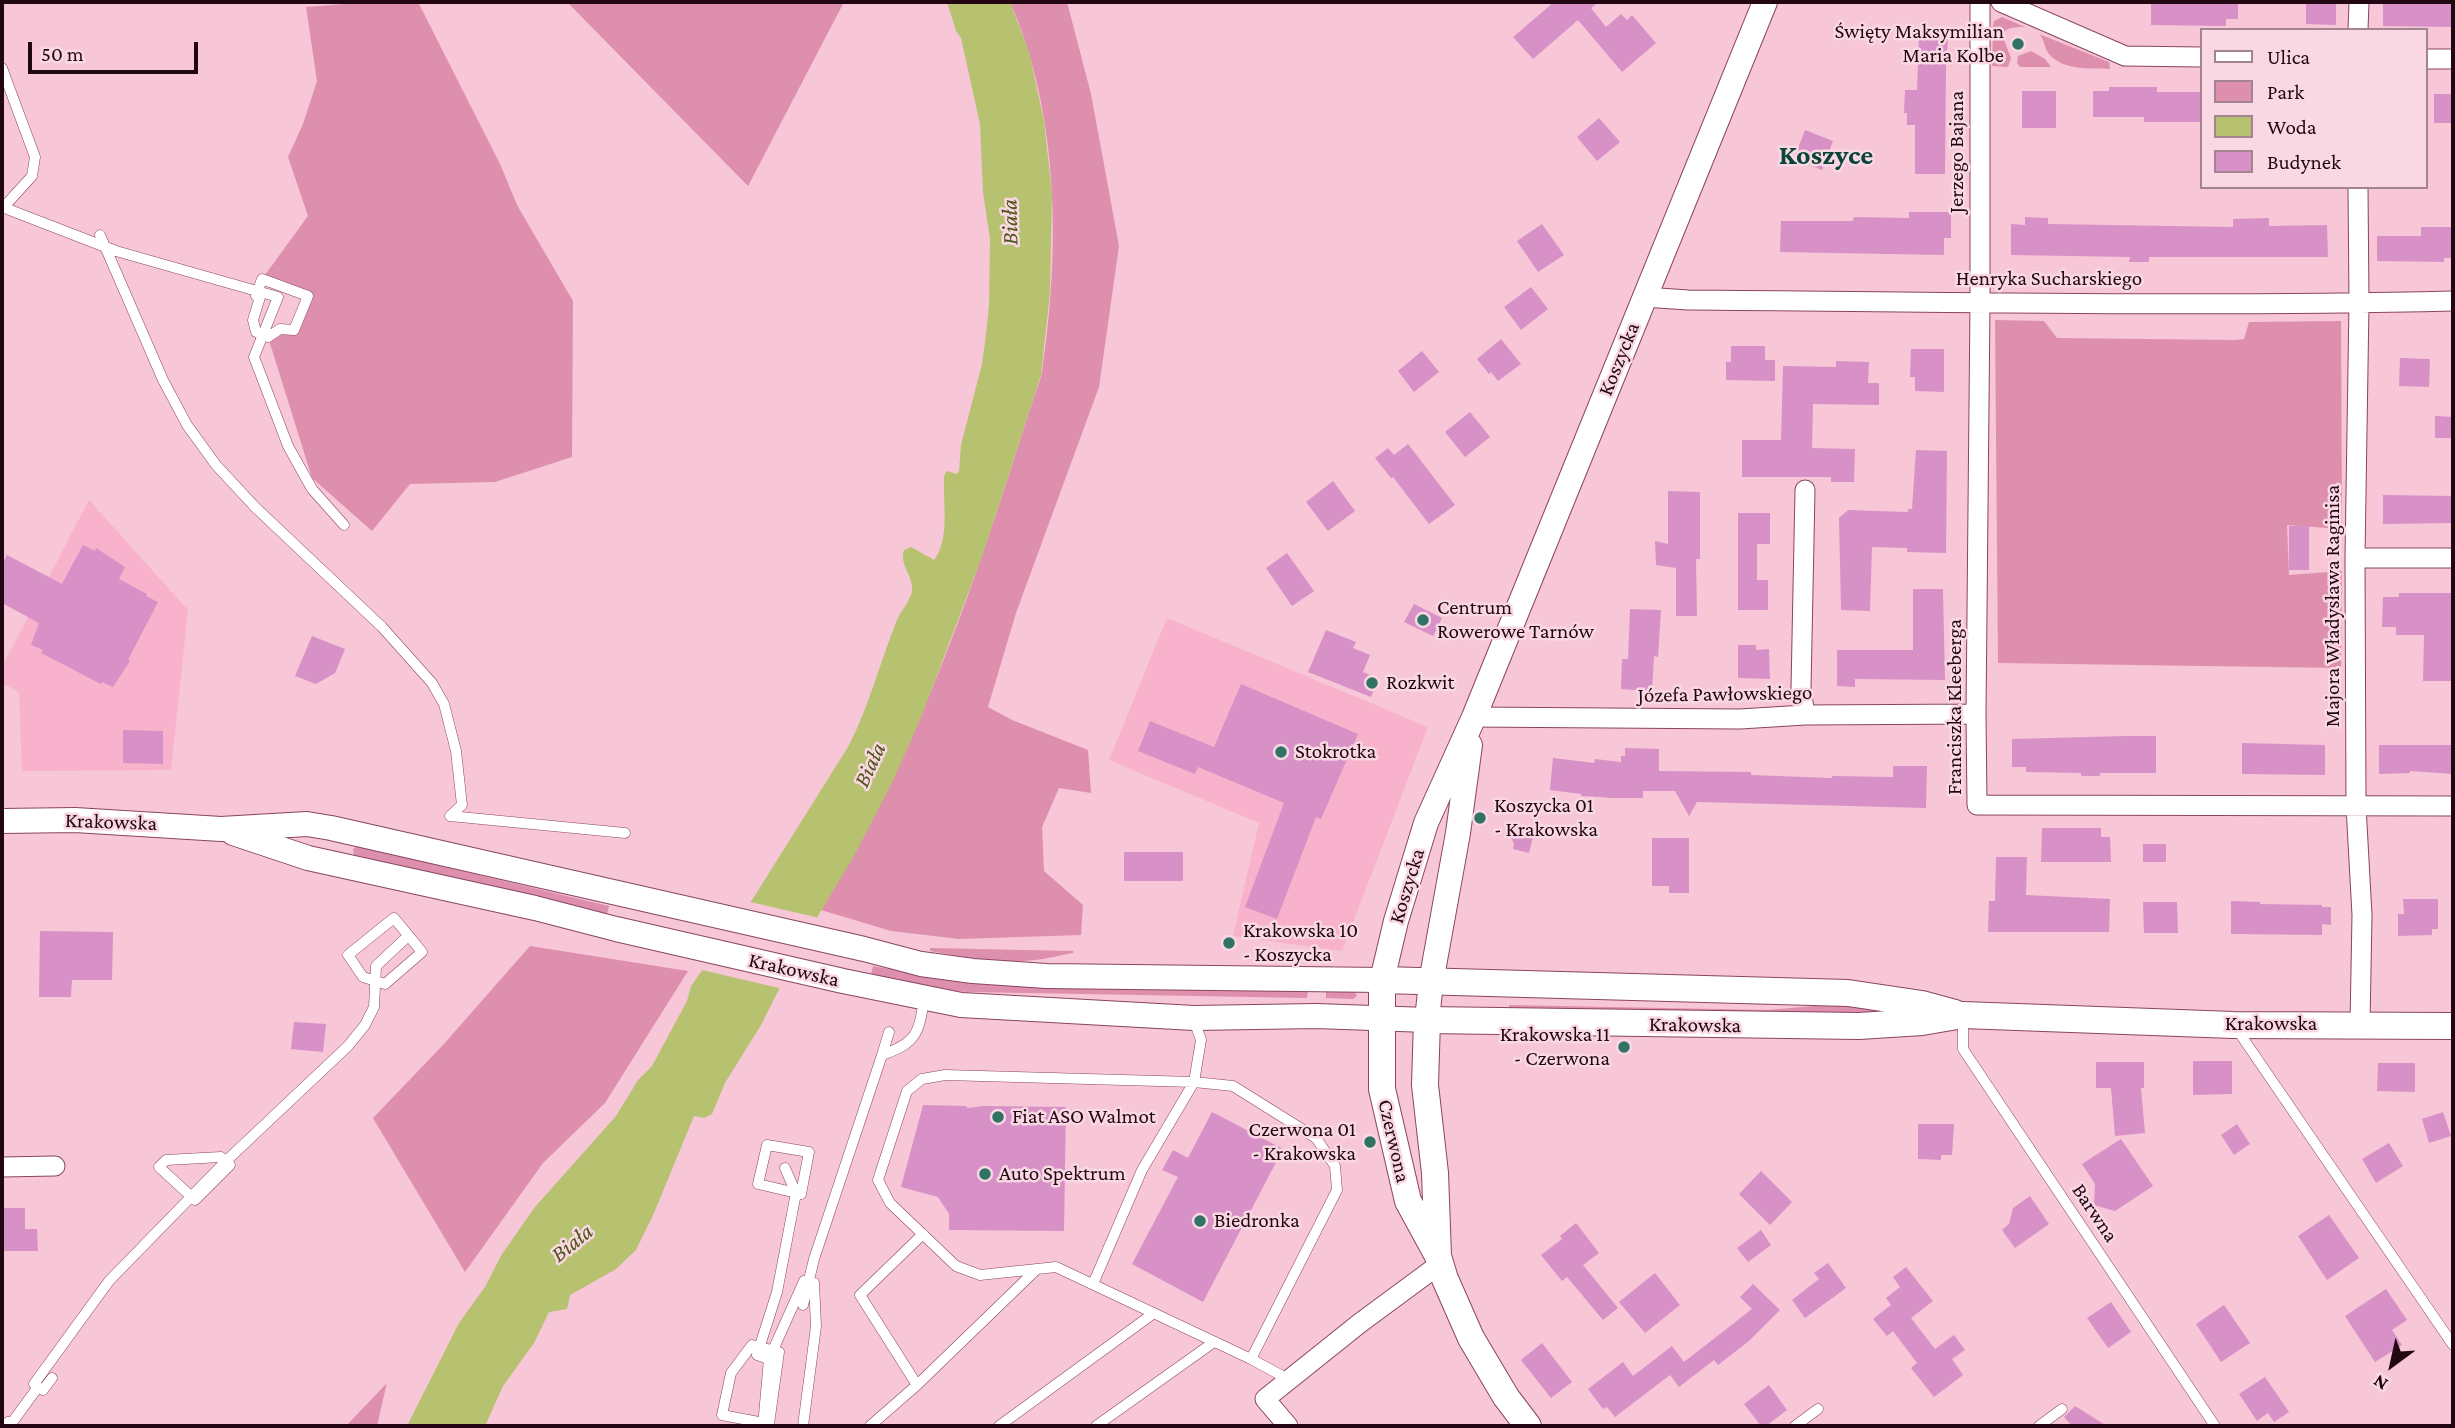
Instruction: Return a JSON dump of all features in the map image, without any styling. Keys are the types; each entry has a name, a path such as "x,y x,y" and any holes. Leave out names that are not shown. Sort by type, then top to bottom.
{"main road":[{"name":"Krakowska","path":"1382,980 1848,993 1922,1003 1963,1015"},
{"path":"1381,1017 1382,980"},
{"name":"Krakowska","path":"1427,1020 1859,1026 1922,1022 1963,1015 2233,1025 2453,1026"},
{"name":"Czerwona","path":"1381,1017 1382,1088 1408,1201 1439,1260 1471,1338 1506,1397 1528,1426"},
{"name":"Czerwona","path":"1427,1020 1424,1085 1434,1173 1439,1260"}],"street":[{"name":"Koszycka","path":"1382,980 1396,921 1426,823 1474,717 1765,2"},
{"name":"Jerzego Bajana","path":"1980,2 1980,302"},
{"path":"2001,2 2125,56 2200,57"},
{"path":"2358,28 2359,2"},
{"path":"2427,60 2453,59"},
{"name":"Majora Władysława Raginisa","path":"2358,189 2359,303 2354,558 2356,806 2362,915 2360,1025"},
{"name":"Henryka Sucharskiego","path":"1644,297 1688,300 1980,302 2453,301"},
{"name":"Franciszka Kleeberga","path":"1980,302 1977,805 2453,806"},
{"path":"1805,490 1801,689 1805,715"},
{"path":"2354,558 2453,558"},
{"name":"Józefa Pawłowskiego","path":"1474,717 1740,719 1805,715 1976,714"},
{"name":"Koszycka","path":"1431,982 1460,823 1474,717"},
{"name":"Krakowska","path":"2,821 75,820 221,829 307,824 467,857 921,964 973,971 1046,976 1382,980"},
{"name":"Krakowska","path":"221,829 308,858 535,908 843,981 961,1005 1194,1018 1381,1017 1427,1020"},
{"path":"1427,1020 1431,982"},
{"path":"2,1167 55,1166"},
{"path":"1288,1426 1265,1399 1439,1260"}],"lane":[{"path":"2,68 35,157 32,176 2,207 106,247 278,297 254,357 288,446 312,489 344,525"},
{"path":"100,235 163,380 187,425 216,465 255,507 382,627 432,683 444,704 456,751 462,806 450,816 625,833"},
{"path":"262,279 308,296 294,330 280,329 268,337 263,335 256,332 253,320 260,297 256,296 262,279"},
{"path":"394,918 422,952 386,984 375,980 363,977 348,955 394,918"},
{"path":"52,1378 43,1390 34,1384 109,1280 225,1161 348,1046 365,1025 374,1007 376,966 407,937"},
{"path":"882,1055 908,1044 921,1020 924,999"},
{"name":"Barwna","path":"1963,1015 1963,1049 2215,1426"},
{"path":"1093,1284 1142,1170 1194,1082 1201,1040 1194,1018"},
{"path":"2233,1025 2453,1345"},
{"path":"803,1305 814,1259 889,1032"},
{"path":"1251,1359 1338,1190 1335,1166 1316,1138 1233,1086 1194,1082 945,1075 922,1079 907,1091 878,1181 890,1203 956,1266 980,1275 1056,1267 1288,1379"},
{"path":"767,1145 809,1152 801,1194 796,1193 758,1184 767,1145"},
{"path":"192,1197 159,1167 166,1160 221,1157 225,1161"},
{"path":"761,1347 777,1292 796,1193 785,1168"},
{"path":"917,1385 860,1295 923,1234"},
{"path":"870,1426 917,1385 1036,1269"},
{"path":"771,1355 804,1281 814,1283 816,1326 803,1426"},
{"path":"999,1426 1154,1313"},
{"path":"1097,1426 1214,1342"},
{"path":"752,1345 761,1347 771,1355 779,1352 769,1424 722,1415 731,1373 752,1345"},
{"path":"10,1426 38,1387"},
{"path":"1795,1426 1818,1409"},
{"path":"2039,1426 2062,1409"}],"shaded area":[{"path":"89,500 188,610 171,770 22,771 19,692 2,683 2,667"},
{"path":"1167,618 1428,727 1342,951 1233,936 1259,823 1109,760"}],"green space":[{"path":"370,2 418,2 500,164 517,205 573,301 572,457 495,482 410,484 372,531 312,478 268,337 294,329 308,297 262,279 308,216 288,157 303,124 317,81 306,7"},
{"path":"567,2 844,2 748,186"},
{"path":"1010,2 1067,2 1091,94 1119,246 1099,387 1016,613 988,707 1012,720 1088,750 1091,793 1059,788 1042,827 1044,871 1083,905 1081,935 959,939 891,931 821,910 877,811 946,654 985,547 1042,372 1052,279 1053,232 1047,137 1039,91"},
{"path":"2002,17 2025,27 2008,29 2003,35 2011,58 2008,67 1992,66 1994,21"},
{"path":"2039,34 2109,62 2110,69 2077,68 2062,63 2049,54"},
{"path":"2031,51 2045,59 2051,67 2020,67 2017,63 2018,56"},
{"path":"1995,320 2044,321 2057,338 2236,340 2244,339 2249,322 2341,321 2342,522 2340,529 2287,525 2289,575 2342,571 2341,668 1998,663"},
{"path":"357,846 609,906 607,914 354,855 353,849"},
{"path":"530,946 688,971 605,1103 543,1163 465,1272 373,1118 443,1045"},
{"path":"930,948 1073,953 1009,961 956,956 930,951"},
{"path":"873,966 957,982 1016,986 1308,990 1307,998 946,991 871,975"},
{"path":"1326,991 1354,991 1357,996 1353,999 1326,998"},
{"path":"1839,1004 1941,1014 1509,1011 1509,1005 1767,1010"},
{"path":"387,1383 377,1426 346,1426"}],"water":[{"name":"Biała","path":"947,2 1010,2 1029,52 1044,121 1052,193 1050,293 1041,375 983,554 920,720 892,783 854,856 807,934 761,1025 725,1083 712,1114 704,1118 694,1116 636,1250 616,1269 570,1295 567,1309 549,1312 534,1343 503,1386 485,1426 407,1426 459,1323 485,1287 502,1254 535,1207 616,1116 638,1080 652,1066 687,1001 691,986 754,897 848,747 897,620 911,595 911,581 903,561 904,550 911,547 934,560 939,552 945,520 944,477 946,471 957,474 959,471 961,445 982,364 989,306 990,239 983,192 980,124 961,38 956,31"}],"pier":[{"path":"746,901 820,918 783,989 698,969"}],"building":[{"path":"1554,2 1599,2 1591,8 1606,27 1621,14 1627,20 1632,15 1656,43 1622,72 1578,20 1533,59 1513,37"},
{"path":"2151,2 2238,2 2238,19 2226,19 2226,26 2151,25"},
{"path":"2306,2 2336,2 2336,25 2306,24"},
{"path":"2383,2 2453,2 2453,27 2383,26"},
{"path":"1919,36 1948,37 1945,174 1915,174 1915,125 1907,125 1907,113 1904,113 1905,90 1917,90"},
{"path":"2109,87 2157,87 2157,92 2200,92 2200,122 2144,122 2144,117 2093,117 2093,91 2109,91"},
{"path":"2022,91 2056,91 2056,128 2022,128"},
{"path":"2434,94 2453,94 2453,123 2434,123"},
{"path":"1599,118 1620,142 1597,161 1577,137"},
{"path":"1805,130 1833,141 1822,170 1794,159"},
{"path":"1909,212 1951,212 1951,238 1944,238 1944,255 1780,252 1781,221 1853,221 1854,217 1909,218"},
{"path":"2025,217 2048,218 2048,224 2233,227 2233,219 2269,218 2269,226 2327,225 2328,257 2149,257 2149,262 2129,262 2130,257 2011,255 2011,224 2025,225"},
{"path":"1542,224 1564,255 1538,272 1517,241"},
{"path":"2421,227 2452,227 2452,258 2444,258 2444,262 2377,261 2377,236 2421,236"},
{"path":"1531,287 1548,309 1521,330 1504,307"},
{"path":"1501,339 1521,364 1498,381 1477,359"},
{"path":"1731,346 1765,346 1765,360 1775,360 1775,381 1726,380 1726,362 1731,362"},
{"path":"1911,349 1944,349 1944,392 1915,391 1915,377 1910,377"},
{"path":"1422,351 1439,372 1414,392 1398,371"},
{"path":"2400,358 2430,359 2429,387 2399,386"},
{"path":"1836,361 1869,362 1868,383 1879,383 1879,405 1813,404 1812,448 1855,449 1854,482 1831,482 1831,477 1742,477 1742,440 1781,440 1783,366 1836,367"},
{"path":"1470,412 1490,437 1465,457 1445,432"},
{"path":"2435,416 2453,417 2453,438 2435,438"},
{"path":"1408,444 1455,505 1429,524 1375,458 1388,448 1394,455"},
{"path":"1916,450 1947,451 1946,553 1907,552 1907,548 1872,547 1870,611 1841,610 1839,518 1848,510 1908,512 1908,509 1912,509"},
{"path":"1333,481 1355,511 1328,531 1306,502"},
{"path":"1668,491 1700,492 1700,559 1696,559 1697,616 1676,616 1676,568 1656,565 1655,541 1668,544"},
{"path":"2383,495 2453,496 2453,523 2383,524"},
{"path":"1738,513 1770,513 1770,544 1757,544 1757,580 1768,580 1768,610 1738,610"},
{"path":"2289,526 2309,526 2309,570 2289,570"},
{"path":"83,545 95,551 96,548 125,567 119,579 158,602 128,660 130,661 113,687 102,682 101,684 41,653 43,650 31,645 39,623 2,603 2,565 7,555 62,584"},
{"path":"1287,553 1314,591 1292,606 1266,568"},
{"path":"1913,589 1943,589 1945,680 1855,679 1855,687 1837,686 1837,650 1913,650"},
{"path":"2399,593 2453,593 2453,681 2423,681 2424,635 2396,635 2396,627 2382,627 2383,597 2399,597"},
{"name":"Centrum Rowerowe Tarnów","path":"1414,604 1442,618 1433,636 1404,622"},
{"path":"1630,609 1661,610 1658,657 1654,656 1652,691 1621,689 1622,659 1628,659"},
{"path":"1326,630 1356,642 1353,648 1370,655 1363,672 1378,678 1371,697 1308,672"},
{"path":"312,636 345,649 335,673 316,684 295,676"},
{"path":"1738,645 1756,645 1756,650 1769,649 1770,679 1738,678"},
{"name":"Stokrotka","path":"1241,684 1358,734 1321,819 1316,817 1277,919 1245,907 1284,803 1198,767 1195,774 1138,751 1150,721 1214,747"},
{"path":"123,730 163,731 163,764 123,763"},
{"path":"2156,736 2156,773 2100,773 2100,776 2081,776 2081,773 2026,772 2026,767 2012,767 2012,739"},
{"path":"2242,743 2325,745 2325,775 2242,774"},
{"path":"2379,745 2453,745 2453,774 2410,771 2379,774"},
{"path":"1625,748 1659,749 1659,771 1751,772 1751,775 1832,778 1893,777 1893,766 1927,766 1926,808 1697,802 1689,816 1675,791 1643,791 1643,798 1613,798 1550,790 1553,758 1594,763 1595,759 1621,762 1621,756 1625,756"},
{"path":"2042,828 2101,828 2101,837 2110,837 2111,862 2041,862"},
{"path":"1517,829 1534,833 1529,853 1513,849 1511,838 1516,835"},
{"path":"1652,838 1689,838 1689,893 1669,893 1669,886 1652,886"},
{"path":"2143,844 2166,844 2166,862 2143,862"},
{"path":"1124,852 1183,852 1183,881 1124,881"},
{"path":"1996,857 2027,857 2026,895 2110,899 2109,932 1988,932 1989,901 1995,901"},
{"path":"2403,899 2438,899 2438,929 2432,929 2432,935 2398,936 2398,914 2404,914"},
{"path":"2231,901 2331,907 2331,925 2322,924 2322,935 2231,934"},
{"path":"2143,902 2177,902 2178,933 2144,933"},
{"path":"40,931 113,932 112,980 72,980 71,997 39,997"},
{"path":"294,1022 326,1024 323,1052 291,1049"},
{"path":"2193,1061 2232,1061 2232,1094 2193,1095"},
{"path":"2096,1062 2144,1062 2144,1088 2141,1088 2145,1133 2115,1136 2111,1088 2096,1088"},
{"path":"2378,1063 2415,1063 2415,1092 2377,1091"},
{"name":"Auto Spektrum","path":"923,1105 968,1108 1066,1107 1064,1231 949,1230 949,1214 938,1197 901,1187"},
{"name":"Biedronka","path":"1212,1112 1283,1149 1203,1302 1132,1264 1178,1177 1162,1170 1173,1150 1188,1158"},
{"path":"2443,1112 2451,1136 2429,1143 2422,1119"},
{"path":"1918,1124 1954,1124 1952,1155 1941,1155 1941,1160 1918,1159"},
{"path":"2237,1124 2250,1144 2234,1155 2221,1135"},
{"path":"2121,1139 2153,1186 2115,1211 2094,1205 2095,1184 2082,1164"},
{"path":"2389,1143 2403,1166 2376,1183 2362,1159"},
{"path":"1761,1171 1792,1202 1770,1225 1739,1194"},
{"path":"2030,1196 2049,1224 2015,1248 2002,1230 2009,1224 2013,1208"},
{"path":"2,1208 25,1208 25,1229 37,1229 38,1251 2,1251"},
{"path":"2329,1215 2359,1258 2327,1280 2298,1236"},
{"path":"1576,1223 1599,1253 1583,1265 1618,1308 1603,1320 1567,1277 1562,1281 1541,1255 1562,1239 1560,1236"},
{"path":"1761,1230 1771,1245 1748,1262 1737,1248"},
{"path":"1828,1263 1846,1288 1805,1318 1792,1300 1819,1279 1814,1273"},
{"path":"1906,1267 1933,1301 1911,1318 1935,1349 1954,1335 1965,1350 1952,1359 1963,1375 1934,1397 1911,1368 1917,1363 1893,1331 1887,1336 1873,1319 1891,1305 1886,1298 1900,1287 1893,1277"},
{"path":"1655,1273 1680,1305 1645,1333 1619,1302"},
{"path":"1753,1284 1780,1310 1749,1341 1718,1365 1714,1360 1679,1387 1670,1375 1615,1417 1607,1407 1603,1409 1588,1389 1623,1362 1633,1376 1672,1346 1684,1362 1752,1309 1740,1297"},
{"path":"2386,1289 2407,1320 2392,1330 2402,1345 2375,1362 2345,1316"},
{"path":"2111,1302 2131,1332 2108,1348 2087,1318"},
{"path":"2224,1305 2250,1343 2221,1362 2196,1324"},
{"path":"1542,1343 1572,1382 1551,1398 1521,1360"},
{"path":"2265,1377 2289,1412 2274,1422 2268,1413 2257,1421 2239,1394"},
{"path":"1769,1385 1787,1410 1766,1426 1761,1426 1744,1404"},
{"path":"2075,1406 2107,1426 2072,1426 2064,1417"}],"place":[{"name":"Święty Maksymilian Maria Kolbe","path":"2018,44"},
{"name":"Centrum Rowerowe Tarnów","path":"1423,620"},
{"name":"Rozkwit","path":"1372,683"},
{"name":"Stokrotka","path":"1281,752"},
{"name":"Koszycka 01 - Krakowska","path":"1480,818"},
{"name":"Krakowska 10 - Koszycka","path":"1229,943"},
{"name":"Krakowska 11 - Czerwona","path":"1624,1047"},
{"name":"Fiat ASO Walmot","path":"998,1117"},
{"name":"Czerwona 01 - Krakowska","path":"1370,1142"},
{"name":"Auto Spektrum","path":"985,1174"},
{"name":"Biedronka","path":"1200,1221"}],"district":[{"name":"Koszyce","path":"1826,155"}]}
